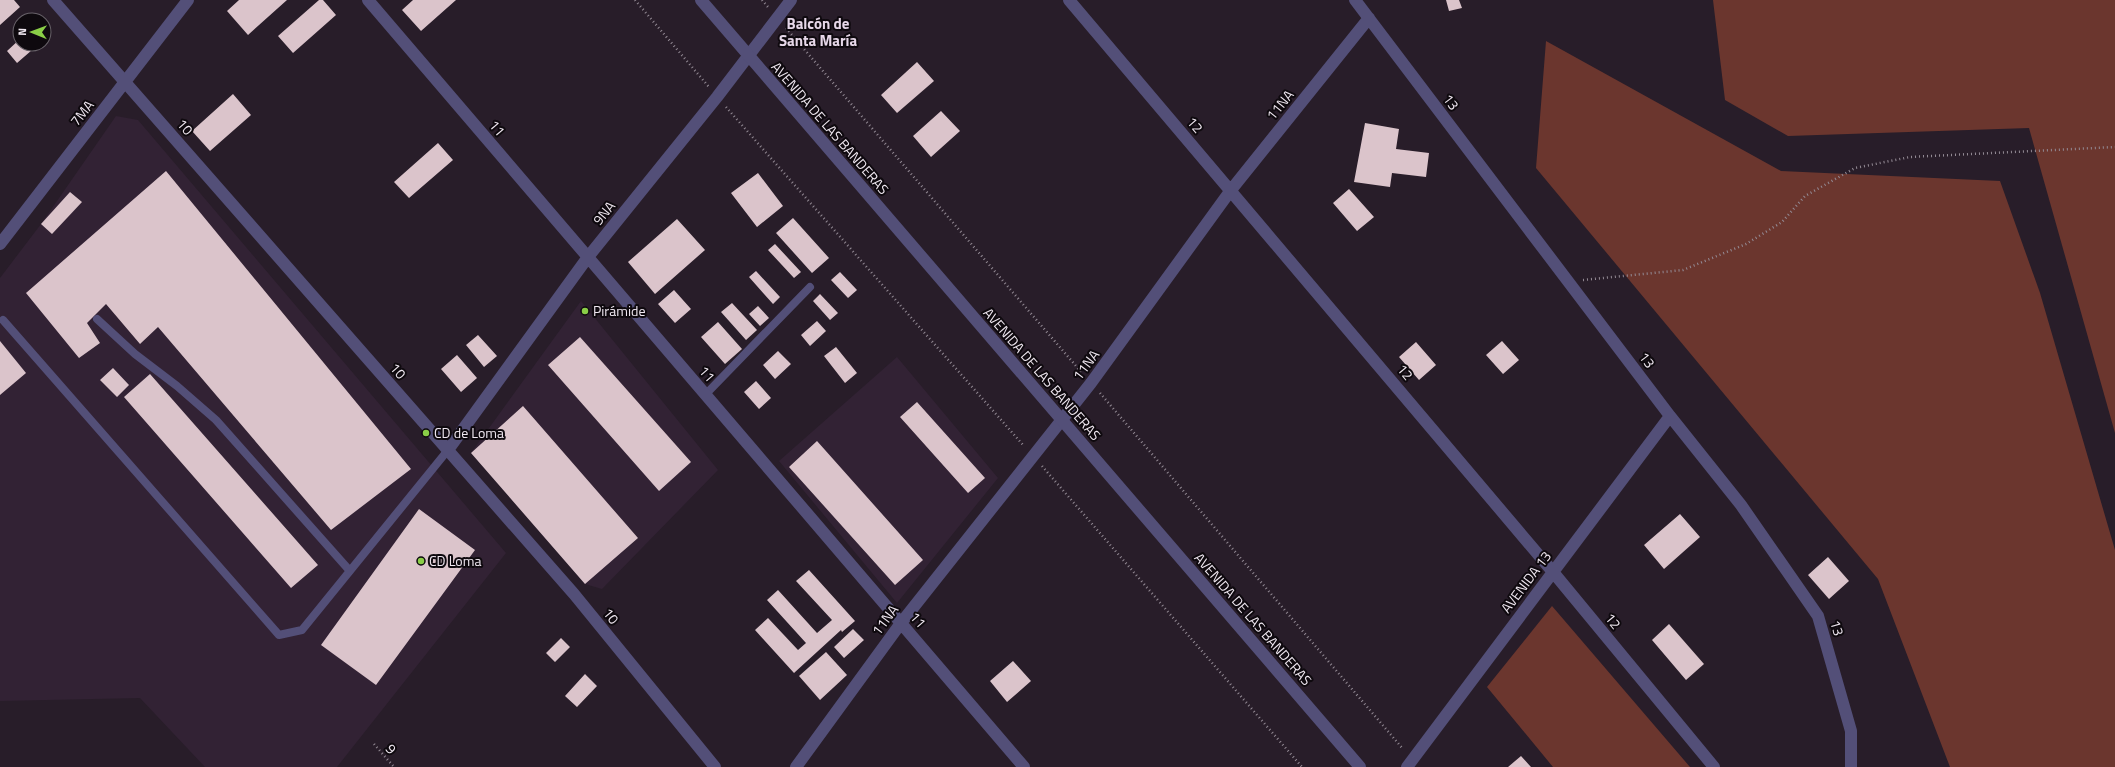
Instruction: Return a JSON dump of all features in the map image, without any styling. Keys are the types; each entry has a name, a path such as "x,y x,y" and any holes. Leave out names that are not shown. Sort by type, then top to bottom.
{"street":[{"name":"10","path":"53,0 574,594 715,767"},
{"name":"7MA","path":"0,244 188,0"},
{"name":"11","path":"368,0 1024,767"},
{"name":"AVENIDA DE LAS BANDERAS","path":"701,0 1360,767"},
{"name":"9NA","path":"448,450 588,257 717,97 791,0"},
{"name":"12","path":"1069,0 1553,572 1714,767"},
{"name":"13","path":"1355,0 1670,416 1742,505 1818,616 1851,731 1851,767"},
{"name":"11NA","path":"796,767 901,623 1034,458 1062,419 1091,384 1231,190 1369,18"},
{"name":"AVENIDA 13","path":"1407,767 1670,416"}],"lane":[{"path":"705,395 810,287"},
{"path":"97,319 135,354 177,386 216,420 350,571"},
{"path":"3,320 279,635 302,630 448,450"}],"path":[{"path":"635,0 717,97 1034,458 1302,767"},
{"path":"1569,282 1683,270 1739,247 1782,222 1805,196 1855,168 1910,157 2115,147"},
{"name":"9","path":"374,744 394,767"}],"shaded area":[{"path":"1713,0 2115,0 2115,433 2029,128 1788,136 1725,100"},
{"path":"1546,41 1781,171 2000,181 2040,293 2115,550 2115,767 1950,767 1878,579 1536,168"},
{"path":"116,116 138,120 506,553 337,767 205,767 140,698 0,701 0,278 41,224"},
{"path":"581,301 718,470 602,589 585,584 471,453"},
{"path":"897,357 998,478 897,603 779,461"},
{"path":"1552,606 1690,767 1553,767 1487,687"}],"building":[{"path":"0,0 14,0 20,7 14,12 12,12 12,14 0,25"},
{"path":"239,0 287,0 248,35 227,11"},
{"path":"319,0 323,0 336,15 293,53 278,36"},
{"path":"413,0 456,0 421,31 402,10"},
{"path":"1446,0 1459,0 1462,8 1449,11"},
{"path":"12,46 12,52 30,52 17,63 7,51"},
{"path":"917,62 934,81 897,113 881,95"},
{"path":"233,94 251,115 210,151 192,131"},
{"path":"941,111 960,131 931,157 913,136"},
{"path":"1365,123 1399,129 1396,149 1429,153 1426,177 1392,173 1390,187 1354,182"},
{"path":"438,143 453,160 409,198 394,182"},
{"path":"166,171 411,469 331,530 158,327 140,344 106,304 87,323 100,343 79,358 26,293"},
{"path":"758,173 783,206 757,227 731,193"},
{"path":"1349,189 1374,217 1357,231 1333,203"},
{"path":"70,192 82,202 52,234 41,224"},
{"path":"793,218 829,258 812,273 776,233"},
{"path":"677,219 705,250 655,294 628,262"},
{"path":"775,244 801,272 794,278 768,250"},
{"path":"756,271 780,297 773,304 749,277"},
{"path":"840,272 857,290 848,298 831,280"},
{"path":"674,290 691,309 675,323 658,304"},
{"path":"820,294 838,313 830,320 813,301"},
{"path":"732,303 757,330 746,340 721,312"},
{"path":"758,306 769,318 760,326 749,314"},
{"path":"817,321 826,331 810,346 801,335"},
{"path":"718,322 742,349 725,364 701,337"},
{"path":"478,335 497,356 484,367 466,345"},
{"path":"580,337 691,462 659,491 548,365"},
{"path":"0,341 26,373 0,395"},
{"path":"1502,341 1519,360 1503,374 1486,355"},
{"path":"1416,342 1436,365 1419,380 1399,357"},
{"path":"836,347 857,373 845,383 824,356"},
{"path":"778,351 791,364 775,379 763,365"},
{"path":"457,355 477,378 461,392 441,369"},
{"path":"113,368 129,385 117,397 100,380"},
{"path":"150,374 318,565 291,588 124,397"},
{"path":"756,381 771,398 759,409 744,392"},
{"path":"917,402 985,478 968,493 900,417"},
{"path":"523,406 638,538 585,584 471,453"},
{"path":"817,441 923,560 895,585 789,467"},
{"path":"419,509 475,550 376,685 321,645"},
{"path":"1680,514 1700,537 1664,569 1644,545"},
{"path":"1828,557 1849,581 1829,599 1808,575"},
{"path":"809,570 855,621 842,632 841,630 794,673 755,630 768,618 798,650 806,643 767,600 778,590 817,633 832,620 796,581"},
{"path":"1669,624 1704,664 1686,680 1652,640"},
{"path":"853,629 864,640 844,658 834,647"},
{"path":"561,638 570,647 555,662 546,653"},
{"path":"826,652 847,675 820,700 799,676"},
{"path":"1013,661 1031,681 1007,702 990,681"},
{"path":"585,674 597,686 577,707 565,696"},
{"path":"1521,756 1531,767 1508,767"}],"place":[{"name":"Pirámide","path":"585,311"},
{"name":"CD de Loma","path":"426,433"},
{"name":"CD Loma","path":"421,561"}],"district":[{"name":"Balcón de Santa María","path":"818,32"}]}
